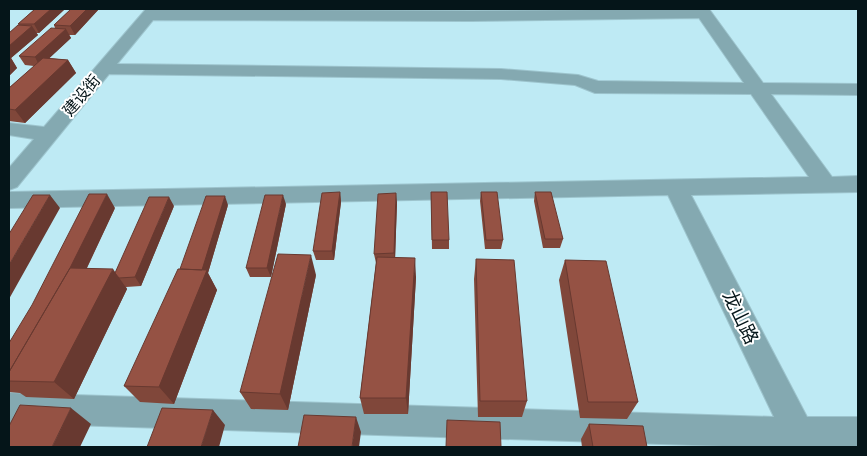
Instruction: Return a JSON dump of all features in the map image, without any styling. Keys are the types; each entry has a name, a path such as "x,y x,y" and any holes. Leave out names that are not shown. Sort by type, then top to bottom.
{"street":[{"path":"151,12 471,16 702,11 825,184"},
{"name":"建设街","path":"9,182 151,12"},
{"path":"104,68 501,74 578,80 595,86 858,89"},
{"path":"9,129 49,134"},
{"path":"9,200 858,184"},
{"name":"龙山路","path":"676,188 802,440"},
{"path":"9,408 802,440 858,433"}],"building":[{"path":"35,9 51,9 34,24 18,24"},
{"path":"71,9 87,9 70,26 54,25"},
{"path":"18,25 32,26 9,46 9,33"},
{"path":"51,28 66,29 35,57 19,56"},
{"path":"43,58 68,60 15,110 9,109 9,88"},
{"path":"340,192 332,251 313,251 322,193"},
{"path":"431,192 447,192 449,240 432,240"},
{"path":"481,192 497,192 503,240 486,240"},
{"path":"535,192 551,192 563,239 545,239"},
{"path":"396,193 394,253 374,254 378,194"},
{"path":"89,194 107,194 70,268 9,372 9,343 32,305"},
{"path":"33,195 50,195 9,265 9,234"},
{"path":"265,195 283,195 267,268 246,268"},
{"path":"206,196 225,196 202,270 180,269"},
{"path":"149,197 169,197 135,277 119,278 115,273"},
{"path":"278,254 311,255 280,394 240,392"},
{"path":"377,257 415,258 406,398 360,398"},
{"path":"476,259 514,260 527,401 480,401"},
{"path":"565,260 606,261 638,402 588,402"},
{"path":"70,268 113,269 54,382 9,381 9,372"},
{"path":"178,269 207,270 159,387 124,386"},
{"path":"20,405 71,408 52,447 9,447 9,426"},
{"path":"162,408 213,410 201,447 147,447"},
{"path":"304,415 356,417 352,447 298,447"},
{"path":"447,420 500,422 501,447 446,447"},
{"path":"589,424 643,426 647,447 593,447"}]}
